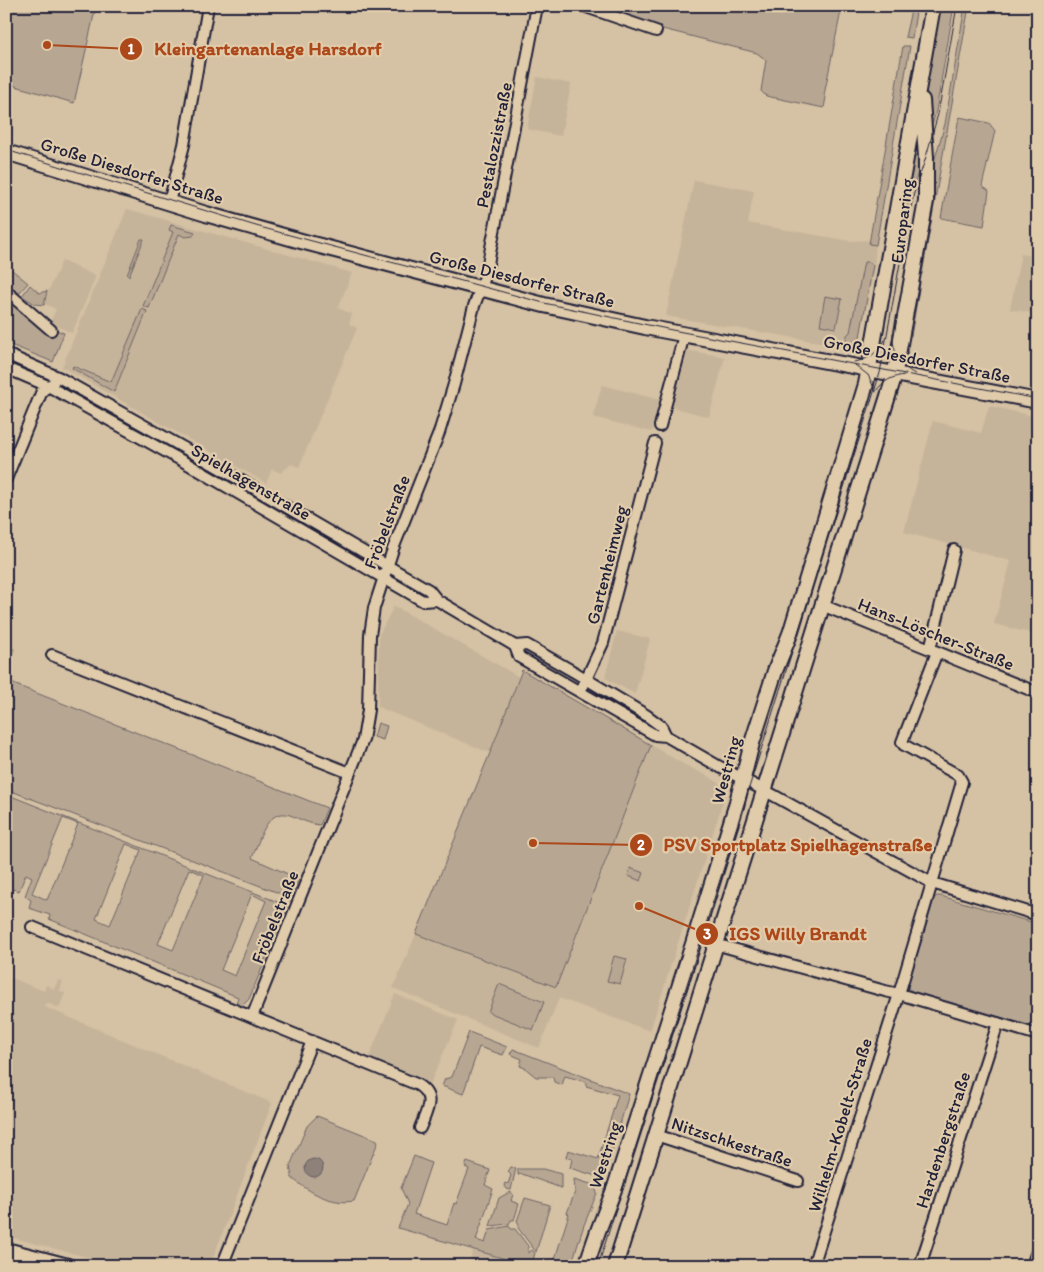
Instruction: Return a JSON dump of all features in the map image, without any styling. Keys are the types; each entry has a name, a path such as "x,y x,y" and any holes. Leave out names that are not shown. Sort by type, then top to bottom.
{"main road":[{"name":"Europaring","path":"869,368 933,6"},
{"name":"Europaring","path":"895,374 927,193 922,71"},
{"name":"Große Diesdorfer Straße","path":"6,152 301,241 481,289 592,316 1038,401"},
{"name":"Westring","path":"586,1266 615,1187 693,944 736,806 742,778 768,694 790,634 830,508 863,397 869,368"},
{"path":"615,1266 895,374"},
{"path":"6,1250 68,1266"}],"street":[{"path":"169,202 184,145 208,6"},
{"name":"Pestalozzistraße","path":"481,289 488,266 537,6"},
{"path":"583,6 656,31"},
{"name":"Fröbelstraße","path":"252,1017 361,746 367,719 371,626 376,601 387,565 439,433 452,392 474,306 481,289"},
{"path":"6,291 51,330"},
{"path":"660,426 684,335"},
{"name":"Spielhagenstraße","path":"6,354 60,378 387,565 429,590 438,600 514,646 519,657 655,735 666,736 932,883 1038,915"},
{"name":"Spielhagenstraße","path":"6,368 48,386 186,463 423,601 438,600"},
{"path":"6,478 42,392 60,378"},
{"name":"Gartenheimweg","path":"580,692 603,644 655,443"},
{"path":"934,650 954,550"},
{"name":"Hans-Löscher-Straße","path":"822,606 934,650 1038,694"},
{"name":"Spielhagenstraße","path":"514,646 527,645 646,715 661,726 666,736"},
{"name":"Wilhelm-Kobelt-Straße","path":"813,1266 899,994 962,781 958,775 904,745 902,741 934,650"},
{"path":"52,655 350,772"},
{"path":"32,927 422,1087 429,1101 428,1110 420,1128"},
{"path":"715,944 899,994 1038,1035"},
{"name":"Hardenbergstraße","path":"920,1266 998,1023"},
{"path":"222,1266 312,1041"},
{"name":"Nitzschkestraße","path":"656,1135 798,1181"},
{"path":"1032,1266 1038,1248"}],"shaded area":[{"path":"6,6 96,6 74,103 12,85 6,95"},
{"path":"594,6 842,6 824,95 826,97 824,108 766,96 761,91 766,60 757,53 655,27"},
{"path":"912,6 917,6 912,38 905,37"},
{"path":"938,6 954,6 936,111 930,133 926,86"},
{"path":"965,6 969,6 922,274 920,271 932,194 933,165 945,124"},
{"path":"903,46 910,46 876,245 869,244"},
{"path":"537,77 571,84 561,136 527,129"},
{"path":"959,117 989,123 995,131 982,186 989,191 984,226 941,218"},
{"path":"917,127 922,161 911,193 903,227 900,227"},
{"path":"694,180 754,191 748,223 850,241 876,240 874,267 860,338 851,344 842,346 666,316"},
{"path":"127,209 352,273 338,308 352,314 349,324 357,328 299,467 291,464 281,473 272,469 266,483 62,367"},
{"path":"171,225 195,232 193,236 185,237 179,234 149,308 143,306 173,232 169,230"},
{"path":"141,239 144,239 129,276 127,275"},
{"path":"1021,254 1038,257 1038,314 1010,309"},
{"path":"62,261 96,276 72,333 50,323 56,309 43,303"},
{"path":"864,262 869,262 873,265 860,337 853,343 845,346 847,335 850,332"},
{"path":"12,270 28,283 19,293 6,282 6,277"},
{"path":"920,283 911,336 908,336 918,284"},
{"path":"30,285 39,293 47,291 44,305 35,304 22,296"},
{"path":"6,295 41,324 64,333 53,362 6,343"},
{"path":"825,296 842,299 836,328 820,325"},
{"path":"142,309 147,311 114,392 72,368 73,366 111,382"},
{"path":"686,350 725,357 709,417 672,407"},
{"path":"602,385 660,400 652,432 593,417"},
{"path":"989,406 1038,417 1038,635 994,624 1011,561 904,532 933,421 981,433"},
{"path":"394,606 519,677 490,753 378,707 379,635"},
{"path":"617,631 650,639 635,694 605,678"},
{"path":"6,646 14,649 6,670"},
{"path":"522,670 651,745 556,987 416,934"},
{"path":"6,681 327,808 320,825 290,815 282,814 275,816 265,828 252,858 299,879 292,898 6,789"},
{"path":"378,723 387,726 383,740 374,737"},
{"path":"651,745 710,777 727,789 650,1031 559,998 539,1048 393,988 416,934 556,987"},
{"path":"6,794 288,906 249,999 241,1007 236,1005 238,997 49,919 50,915 29,908 31,900 25,896 32,877 26,874 19,891 13,889 6,906","holes":["63,818 78,824 47,900 32,893","126,844 141,850 110,925 96,919","189,869 204,875 173,950 158,944","252,894 266,901 235,976 221,970"]},
{"path":"630,868 644,873 641,881 628,876"},
{"path":"937,896 1038,924 1038,1028 913,992 909,989 908,983 934,898"},
{"path":"614,956 627,959 620,984 607,981"},
{"path":"6,976 44,991 46,985 54,989 58,980 63,981 60,991 65,993 59,1008 46,1003 45,1007 272,1103 210,1266 121,1266 6,1236"},
{"path":"499,984 544,1002 533,1030 488,1012"},
{"path":"395,994 458,1020 430,1084 369,1057"},
{"path":"469,1032 507,1047 503,1055 479,1047 463,1094 442,1086 445,1079 452,1077"},
{"path":"513,1049 629,1094 605,1174 596,1176 570,1168 572,1159 566,1157 568,1150 598,1159 618,1095 586,1086 586,1082 565,1076 562,1085 554,1082 553,1077 536,1077 520,1066 522,1059 510,1054"},
{"path":"317,1116 378,1142 354,1201 345,1202 329,1199 306,1188 292,1178 290,1166 307,1126"},
{"path":"414,1156 431,1163 414,1214 447,1225 454,1203 456,1204 469,1169 465,1167 467,1162 490,1170 485,1185 493,1189 476,1240 485,1243 489,1230 509,1226 511,1229 515,1229 528,1246 528,1253 532,1250 535,1253 533,1260 543,1263 544,1260 554,1262 569,1214 567,1213 575,1192 574,1179 594,1185 597,1193 584,1225 571,1266 530,1266 398,1228 408,1204 401,1188"},
{"path":"310,1159 318,1159 323,1164 321,1175 310,1177 305,1172 305,1164"},
{"path":"511,1167 516,1168 511,1190 507,1189 504,1185 505,1183 508,1184 511,1175 508,1172"},
{"path":"518,1169 543,1169 561,1174 561,1188 522,1174 518,1175"},
{"path":"510,1192 513,1194 511,1201 519,1204 514,1220 511,1220 509,1224 490,1226 499,1198"},
{"path":"525,1198 550,1205 536,1252 518,1228 519,1224 517,1221"},
{"path":"473,1250 527,1266 468,1266"}],"tram line":[{"path":"598,1266 880,373 906,230 914,193 938,114 957,6"},
{"path":"6,150 256,226 544,303 672,330 1038,399"},
{"path":"893,333 895,351 898,357 905,367 915,374"},
{"path":"854,362 864,360 872,355 885,340"},
{"path":"855,365 868,375 876,392"},
{"path":"876,391 889,380 905,375"}],"place":[{"name":"Kleingartenanlage Harsdorf","path":"47,45"},
{"name":"PSV Sportplatz Spielhagenstraße","path":"533,843"},
{"name":"IGS Willy Brandt","path":"639,906"}]}
